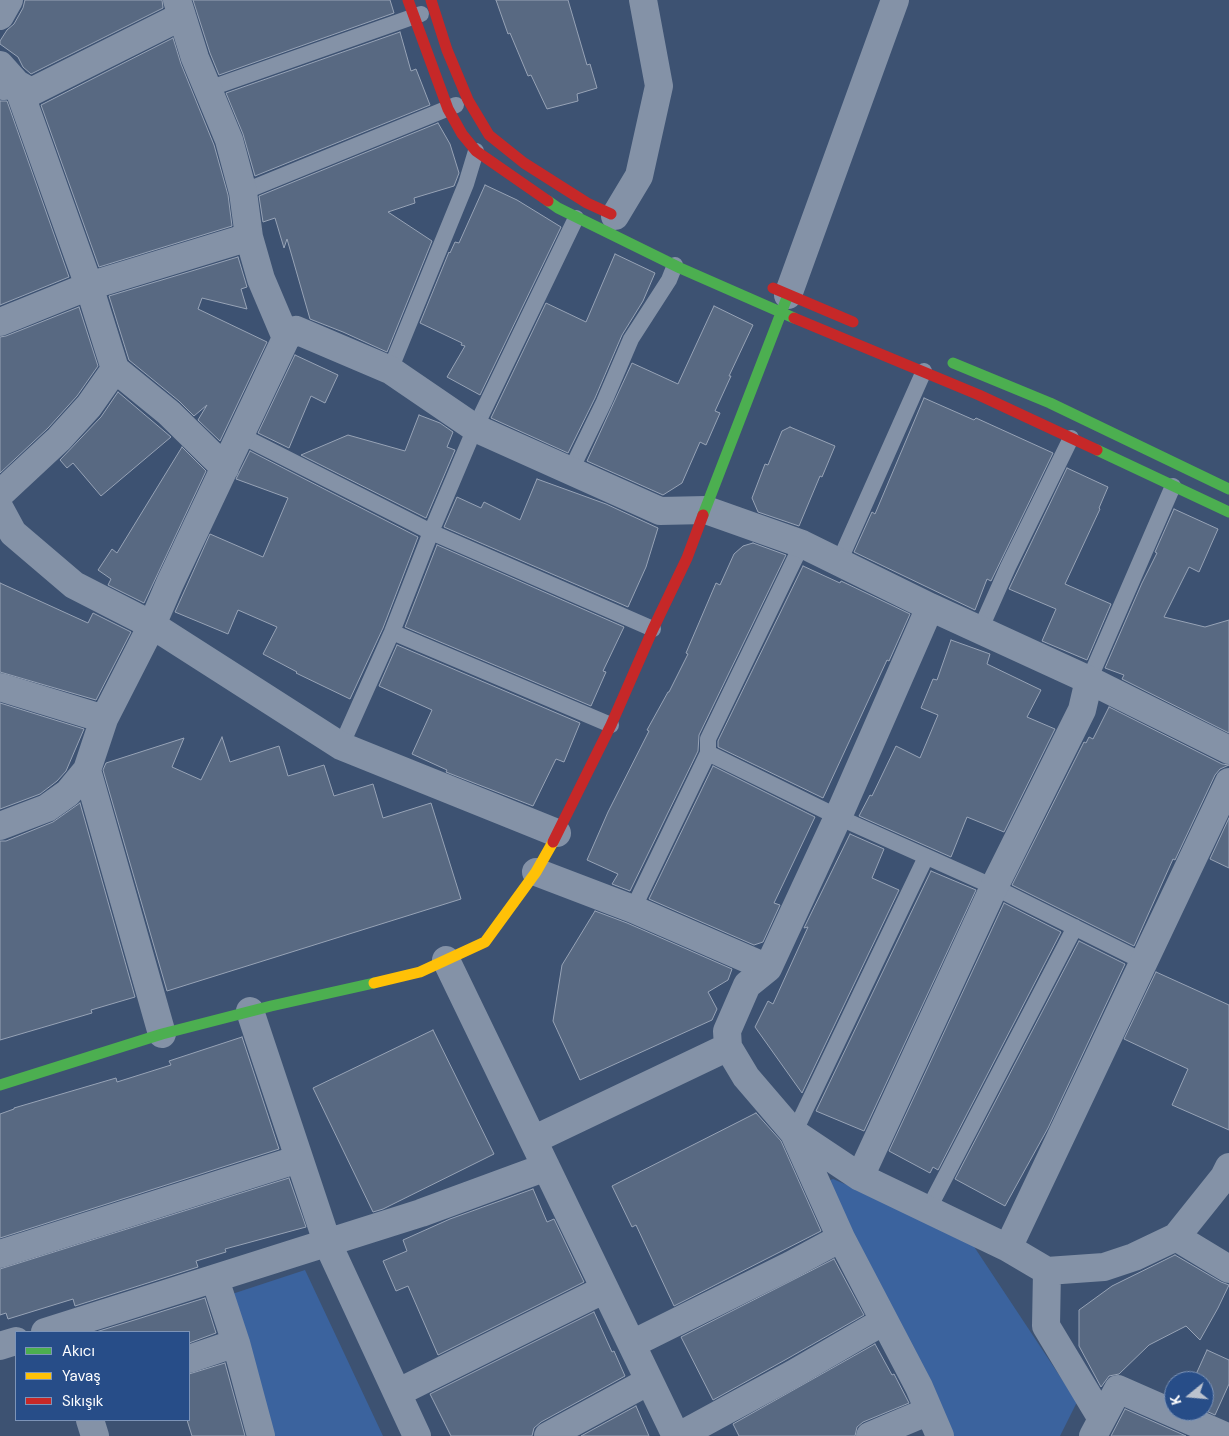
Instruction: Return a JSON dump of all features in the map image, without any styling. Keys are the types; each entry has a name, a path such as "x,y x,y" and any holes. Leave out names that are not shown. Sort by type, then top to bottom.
{"main road":[{"path":"408,0 448,109 462,134 476,151 529,189 576,218 675,265 785,304 861,325"},
{"path":"432,4 447,50 468,100 489,135 524,163 587,203 619,218"},
{"path":"762,283 785,304 924,372 979,395 1229,512"},
{"path":"0,1085 162,1034 250,1011 420,972 485,942 536,872 611,725 687,558 785,304"},
{"path":"942,358 1050,404 1229,489"}],"street":[{"path":"0,16 9,0"},
{"path":"619,218 639,176 659,86 643,0"},
{"path":"785,304 895,0"},
{"path":"6,79 30,92 180,8 195,58 229,140 243,192 249,238 262,279 286,338"},
{"path":"6,79 89,286 115,369 169,413 225,468"},
{"path":"0,322 89,286 249,238"},
{"path":"0,826 47,808 68,793 87,770 104,719 152,625 286,338 296,330 390,370 475,428 660,511 706,510 802,544 930,607 1089,680 1229,750"},
{"path":"0,494 59,439 90,406 115,369"},
{"path":"3,526 74,585 152,625 341,746 557,834"},
{"path":"930,607 838,817 768,968 747,985 727,1031 728,1047 746,1077 794,1133 860,1177 1008,1248 1047,1271 1104,1267 1134,1257 1176,1237 1229,1167"},
{"path":"860,1177 994,887 1082,710 1089,680"},
{"path":"0,687 104,719"},
{"path":"87,770 162,1034"},
{"path":"1008,1248 1229,782"},
{"path":"536,872 633,909 768,968"},
{"path":"446,960 649,1381 678,1436 884,1321"},
{"path":"250,1011 327,1242 417,1436"},
{"path":"533,1140 728,1047"},
{"path":"794,1133 841,1238 919,1387 940,1436"},
{"path":"0,1254 299,1159"},
{"path":"57,1330 420,1213 546,1167"},
{"path":"1176,1237 1229,1270"},
{"path":"632,1344 841,1238"},
{"path":"1047,1271 1046,1326 1098,1427"},
{"path":"215,1279 236,1344 261,1436"},
{"path":"397,1393 605,1289"},
{"path":"0,1346 15,1341"},
{"path":"190,1358 236,1344"},
{"path":"548,1436 649,1381"},
{"path":"1098,1427 1118,1389 1219,1435"},
{"path":"870,1436 929,1411"},
{"path":"90,1421 95,1436"}],"lane":[{"path":"208,89 413,17 432,4"},
{"path":"243,192 468,100"},
{"path":"390,370 466,184 476,151"},
{"path":"341,746 392,632 431,532 475,428 576,218"},
{"path":"571,470 604,402 631,339 669,280 675,265"},
{"path":"839,562 924,372"},
{"path":"240,435 431,532 654,628"},
{"path":"980,630 1070,438"},
{"path":"1089,680 1173,486"},
{"path":"633,909 708,753 708,738 802,544"},
{"path":"392,632 611,725"},
{"path":"708,753 838,817 994,887 1144,962"},
{"path":"794,1133 926,857"},
{"path":"928,1210 1075,927"}],"shaded area":[{"path":"833,1179 967,1236 1077,1402 1060,1436 939,1436 817,1185"},
{"path":"305,1270 383,1436 273,1436 229,1295"}],"building":[{"path":"25,0 162,0 163,8 31,74 23,67 18,57 0,44 7,30 14,24 23,8"},
{"path":"193,0 390,0 394,13 219,75"},
{"path":"496,0 568,0 587,65 590,64 597,88 577,94 578,101 547,109 531,75 528,76 510,33 508,34"},
{"path":"400,32 411,71 416,69 430,105 255,176 243,134 226,93"},
{"path":"173,38 181,64 214,145 228,195 232,226 99,267 41,105"},
{"path":"0,101 7,101 69,277 0,305"},
{"path":"438,123 450,144 459,173 454,186 414,198 415,203 388,212 432,241 387,352 310,319 287,239 284,248 275,218 263,222 259,196"},
{"path":"485,185 517,200 561,227 480,395 447,377 465,346 420,323 449,252 455,242 459,243"},
{"path":"615,254 655,273 643,301 622,335 595,398 568,453 491,418 546,303 586,322"},
{"path":"238,257 247,287 241,289 247,309 202,298 198,309 267,342 220,441 198,420 207,405 194,416 179,401 129,360 109,296"},
{"path":"714,306 753,325 715,411 720,413 706,445 700,442 682,483 663,495 587,461 632,363 678,384"},
{"path":"79,307 98,366 77,396 48,428 0,473 0,337"},
{"path":"295,355 338,375 325,403 311,396 289,448 258,433"},
{"path":"118,392 171,437 101,496 73,463 67,468 60,460 101,417"},
{"path":"924,398 974,420 976,418 1053,453 991,581 987,579 975,610 854,552 872,512 875,514"},
{"path":"419,415 440,423 453,432 447,447 455,450 426,518 301,455 348,435 405,451"},
{"path":"790,427 835,446 799,526 758,512 752,498 765,464 768,465 782,431"},
{"path":"182,447 206,471 144,603 108,585 111,579 98,570 112,549 117,553"},
{"path":"250,451 418,537 383,628 350,699 296,673 263,654 277,627 238,610 228,634 175,612 210,534 263,557 288,498 236,479"},
{"path":"1067,468 1108,487 1100,509 1065,584 1111,604 1087,660 1042,641 1056,609 1009,589"},
{"path":"537,479 606,504 658,528 646,567 628,607 444,527 457,497 481,508 484,502 520,520"},
{"path":"1174,509 1218,529 1199,572 1189,567 1164,617 1205,627 1229,620 1229,733 1122,679 1124,675 1105,668 1157,553 1155,552"},
{"path":"753,543 786,555 699,735 698,751 630,891 612,884 618,874 587,860 608,812 649,731 647,730 688,654 686,653 716,583 720,585 734,554 743,546"},
{"path":"437,545 624,627 603,671 606,672 591,706 405,627"},
{"path":"803,566 840,583 841,581 910,614 823,798 718,747 718,741"},
{"path":"0,583 88,623 93,613 131,632 96,700 0,672"},
{"path":"951,640 990,654 987,664 1041,690 1027,717 1055,729 1004,832 967,817 951,857 859,816 870,795 872,796 896,746 920,758 938,715 921,708 933,679 937,680"},
{"path":"397,645 580,723 564,762 556,759 533,806 446,772 447,770 412,754 432,710 379,686"},
{"path":"0,703 84,729 66,771 57,781 40,794 0,809"},
{"path":"1109,707 1222,764 1229,765 1220,769 1215,775 1175,860 1173,859 1134,946 1012,885 1084,742 1086,743 1089,737 1093,739"},
{"path":"222,737 230,762 279,746 288,776 324,765 334,796 373,784 383,818 431,803 461,899 167,991 103,770 106,763 184,738 172,767 201,780"},
{"path":"713,766 815,817 774,903 780,905 763,942 754,945 649,899"},
{"path":"80,803 135,997 91,1010 92,1013 0,1040 0,841 6,841 53,822"},
{"path":"1229,818 1229,868 1210,859"},
{"path":"850,834 884,849 872,878 899,890 802,1093 755,1027 768,1001 773,1004 808,927 804,928"},
{"path":"931,871 976,890 864,1131 816,1111"},
{"path":"1004,903 1061,932 938,1170 933,1167 930,1173 889,1151"},
{"path":"595,911 732,969 728,980 708,992 717,1009 712,1020 580,1080 553,1021 562,965"},
{"path":"1079,941 1125,964 1048,1128 1005,1206 955,1179"},
{"path":"1156,972 1229,1005 1229,1130 1172,1105 1188,1069 1124,1039"},
{"path":"433,1030 494,1154 383,1209 373,1212 313,1088"},
{"path":"242,1037 279,1149 0,1238 0,1114 14,1108 116,1078 117,1082 171,1065 169,1061"},
{"path":"756,1113 781,1141 821,1231 674,1306 636,1225 632,1227 612,1186"},
{"path":"289,1178 306,1227 225,1249 226,1252 196,1261 198,1267 75,1306 73,1299 8,1319 6,1313 0,1315 0,1269"},
{"path":"533,1189 547,1222 554,1219 584,1282 438,1355 408,1286 396,1291 383,1261 407,1251 403,1240 450,1219"},
{"path":"1175,1255 1229,1285 1218,1308 1200,1340 1186,1326 1149,1345 1119,1374 1109,1376 1101,1387 1079,1346 1079,1310 1112,1286"},
{"path":"834,1259 864,1315 713,1400 681,1337"},
{"path":"205,1298 216,1333 190,1343 190,1331 99,1331"},
{"path":"594,1312 625,1376 541,1422 534,1428 532,1436 451,1436 430,1394"},
{"path":"875,1344 909,1403 863,1422 857,1427 855,1436 739,1436 733,1424"},
{"path":"1207,1350 1229,1360 1229,1384 1215,1415 1214,1371 1198,1371"},
{"path":"225,1363 245,1436 192,1436 187,1421 190,1421 190,1374"},
{"path":"636,1406 649,1436 581,1436"},
{"path":"1125,1409 1186,1436 1111,1436"}],"traffic: fast":[{"path":"548,201 558,208 680,268 794,318"},
{"path":"703,515 788,295"},
{"path":"953,363 1050,403 1229,489"},
{"path":"1097,450 1229,512"},
{"path":"0,1085 162,1034 271,1006 374,983"}],"traffic: slow":[{"path":"374,983 420,972 485,942 536,872 553,842"}],"traffic: jam":[{"path":"408,0 448,109 462,134 476,151 548,201"},
{"path":"431,0 447,50 468,100 489,135 524,163 587,203 611,214"},
{"path":"773,288 853,322"},
{"path":"794,318 979,395 1097,450"},
{"path":"553,842 611,725 653,629 687,558 703,515"}]}
